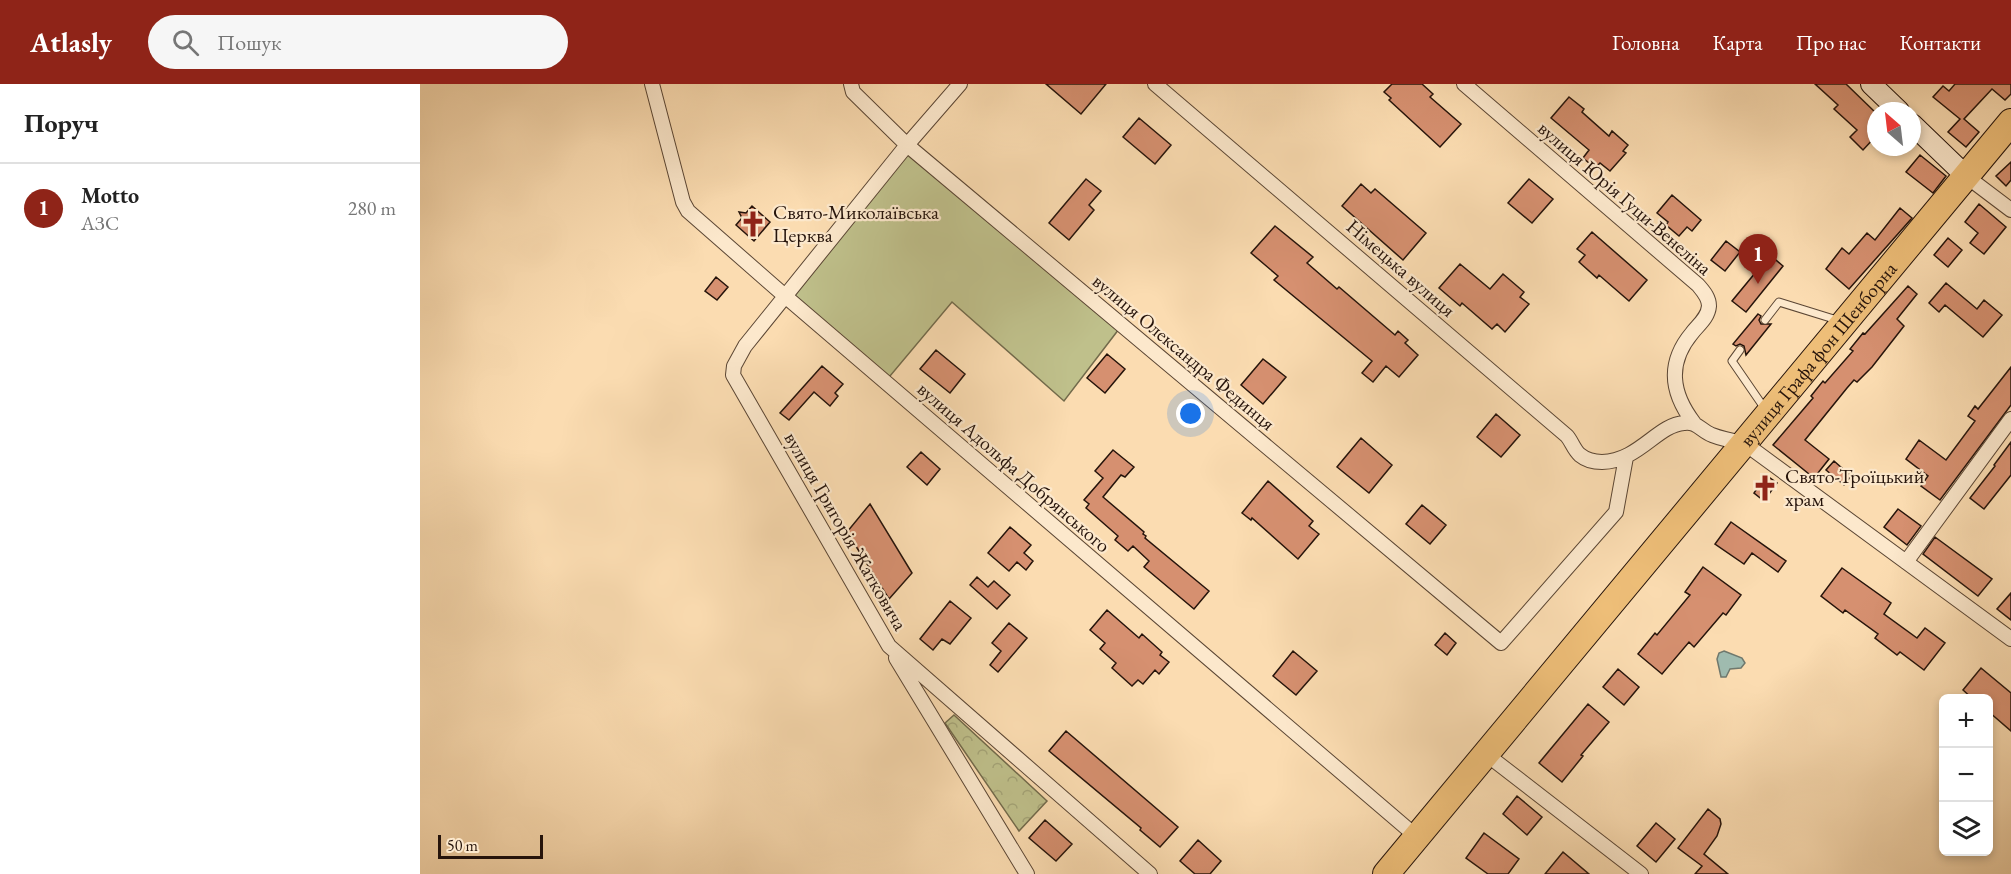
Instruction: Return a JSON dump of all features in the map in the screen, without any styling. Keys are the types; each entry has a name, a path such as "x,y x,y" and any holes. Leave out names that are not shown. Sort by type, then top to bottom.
{"highway":[{"name":"вулиця Графа фон Шенборна","path":"1743,443 1846,323 2011,122"},
{"path":"1386,874 1743,443"}],"street":[{"name":"вулиця Адольфа Добрянського","path":"652,84 683,202 688,211 1417,837"},
{"name":"вулиця Олександра Фединця","path":"851,84 853,92 908,145 1501,643 1616,512 1626,457"},
{"name":"вулиця Григорія Жатковича","path":"960,84 741,352 734,366 733,375 890,646 1150,874"},
{"name":"Німецька вулиця","path":"1155,84 1567,436 1580,455 1595,462 1626,457"},
{"name":"вулиця Юрія Гуци-Венеліна","path":"1464,84 1698,285 1706,295 1709,306 1705,318 1684,345 1675,368 1676,390 1683,410 1694,423"},
{"path":"1871,84 1890,102"},
{"path":"1921,133 1966,176 2011,210"},
{"path":"1906,562 2011,419"},
{"path":"1626,457 1677,423 1694,423"},
{"name":"вулиця Графа фон Шенборна","path":"1694,423 1710,435 1743,443"},
{"path":"1743,443 2011,639"},
{"path":"890,646 1027,874"},
{"path":"1486,754 1641,874"}],"lane":[{"path":"1765,320 1779,302 1846,323"},
{"path":"1740,350 1732,361 1768,413"}],"green space":[{"path":"907,145 1122,325 1064,401 952,302 885,382 785,296"},
{"path":"954,715 1047,801 1019,831 945,723"}],"shaded area":[{"path":"1724,651 1742,658 1745,663 1741,668 1730,669 1726,677 1721,677 1717,659 1719,653"}],"building":[{"path":"1046,84 1106,84 1081,114"},
{"path":"1392,84 1422,84 1433,94 1430,97 1461,124 1440,147 1389,100 1391,98 1384,92"},
{"path":"1815,84 1846,84 1867,104 1867,146 1863,150 1850,137 1857,130 1834,109 1838,105"},
{"path":"1955,84 2011,84 2011,94 2005,100 1992,89 1964,119 1979,132 1966,147 1948,132 1960,119 1933,97 1943,86 1949,91"},
{"path":"1569,97 1584,109 1582,112 1609,136 1612,131 1628,145 1623,151 1626,153 1610,171 1600,163 1595,168 1583,158 1589,150 1551,118"},
{"path":"1139,118 1171,145 1155,164 1123,137"},
{"path":"1921,156 1946,176 1933,193 1906,172"},
{"path":"2011,162 2011,180 2006,186 1996,176"},
{"path":"1086,179 1101,191 1089,205 1094,210 1069,240 1049,223"},
{"path":"1529,179 1553,199 1532,223 1508,203"},
{"path":"1361,184 1371,193 1375,189 1426,233 1403,260 1342,206"},
{"path":"1672,195 1701,220 1692,231 1687,227 1679,236 1657,213"},
{"path":"1979,204 2006,227 1984,254 1970,243 1978,233 1965,222"},
{"name":"Свято-Миколаївська Церква","path":"752,206 770,222 754,241 736,225 742,218 739,212 746,213"},
{"path":"1900,208 1912,218 1849,289 1826,269 1842,248 1849,254 1867,233 1875,240"},
{"path":"1275,226 1313,257 1307,263 1337,289 1339,287 1395,335 1398,331 1408,340 1405,343 1418,355 1399,377 1386,366 1373,382 1362,373 1372,361 1274,280 1278,276 1251,253"},
{"path":"1592,232 1647,280 1629,301 1599,275 1597,278 1579,262 1585,255 1577,249"},
{"path":"1948,238 1962,250 1948,267 1934,255"},
{"path":"1726,241 1740,252 1725,271 1711,260"},
{"path":"1770,255 1783,266 1746,312 1732,301"},
{"path":"1460,264 1490,289 1503,274 1524,292 1520,297 1529,304 1505,332 1497,324 1492,329 1462,303 1460,306 1439,288"},
{"path":"716,277 728,287 717,300 705,291"},
{"path":"1946,283 1977,309 1984,300 2002,315 1983,337 1945,305 1939,312 1929,303"},
{"path":"1908,286 1917,294 1897,319 1904,326 1872,367 1857,382 1854,380 1805,440 1829,459 1814,478 1773,445 1813,398 1811,396 1823,381 1825,383 1853,351 1850,349 1863,333 1865,334"},
{"path":"1758,314 1761,316 1759,320 1761,324 1771,324 1746,355 1744,346 1733,344"},
{"path":"936,350 965,374 950,393 920,369"},
{"path":"1107,354 1125,369 1105,393 1087,378"},
{"path":"1263,359 1286,377 1263,404 1241,385"},
{"path":"822,366 843,384 835,393 838,396 830,406 814,392 789,420 780,413"},
{"path":"2011,367 2011,405 1940,500 1921,486 1928,476 1906,459 1919,440 1946,460 1975,421 1968,416 1975,406 1978,409"},
{"path":"1496,414 1520,435 1501,457 1477,437"},
{"path":"1361,438 1392,465 1369,493 1337,467"},
{"path":"2011,442 2011,475 1984,509 1970,498"},
{"path":"1113,450 1134,467 1125,477 1121,475 1103,497 1144,532 1145,538 1209,591 1194,609 1144,567 1149,561 1133,546 1128,551 1115,540 1118,536 1086,508 1089,504 1084,500 1103,478 1095,471"},
{"path":"921,452 940,469 927,485 907,467"},
{"path":"1834,461 1851,476 1844,485 1826,470"},
{"name":"Свято-Троїцький храм","path":"1766,475 1777,483 1764,501 1754,493"},
{"path":"1268,481 1313,521 1309,526 1319,534 1298,559 1252,518 1251,520 1242,513"},
{"path":"870,504 912,573 889,599 847,532"},
{"path":"1422,505 1446,525 1430,544 1406,524"},
{"path":"1898,509 1921,526 1907,545 1884,527"},
{"path":"1731,522 1786,561 1778,572 1752,553 1744,564 1715,544"},
{"path":"1010,527 1031,545 1024,553 1033,561 1026,570 1017,562 1009,571 988,553"},
{"path":"1935,537 1992,579 1978,596 1923,554"},
{"path":"1703,567 1741,595 1726,615 1723,613 1694,647 1689,642 1662,674 1638,654 1690,595 1685,592"},
{"path":"1842,568 1891,603 1884,614 1917,638 1925,628 1945,643 1924,670 1900,652 1897,655 1875,638 1878,634 1845,610 1843,613 1821,596"},
{"path":"977,577 988,587 994,581 1010,595 997,609 970,585"},
{"path":"2011,593 2011,620 1997,609"},
{"path":"950,601 971,618 950,644 942,639 933,650 920,639"},
{"path":"1107,610 1139,638 1142,634 1162,652 1160,655 1169,662 1159,674 1155,670 1143,684 1138,680 1132,686 1112,668 1116,663 1100,649 1105,643 1090,630"},
{"path":"1009,623 1027,638 998,672 990,665 1001,651 992,643"},
{"path":"1445,633 1456,643 1447,655 1435,645"},
{"path":"1293,651 1317,671 1296,695 1273,676"},
{"path":"1981,668 2011,693 2011,731 1993,715 1993,694 1967,694 1963,690"},
{"path":"1618,669 1639,687 1624,705 1603,687"},
{"path":"1588,704 1609,722 1562,782 1539,763"},
{"path":"1066,731 1178,827 1160,847 1140,830 1141,828 1049,751"},
{"path":"1517,796 1542,817 1527,835 1503,814"},
{"path":"1708,809 1720,819 1721,824 1717,836 1704,854 1728,874 1695,874 1702,866 1678,848"},
{"path":"1045,820 1072,844 1056,861 1029,838"},
{"path":"1656,823 1675,839 1656,862 1637,846"},
{"path":"1484,833 1519,859 1508,874 1488,874 1466,858"},
{"path":"1198,840 1221,861 1210,874 1195,874 1180,861"},
{"path":"1563,852 1589,874 1545,874"}],"place":[{"name":"Свято-Миколаївська Церква","path":"753,224"},
{"name":"Motto","path":"1758,284"},
{"name":"Свято-Троїцький храм","path":"1765,488"}]}
